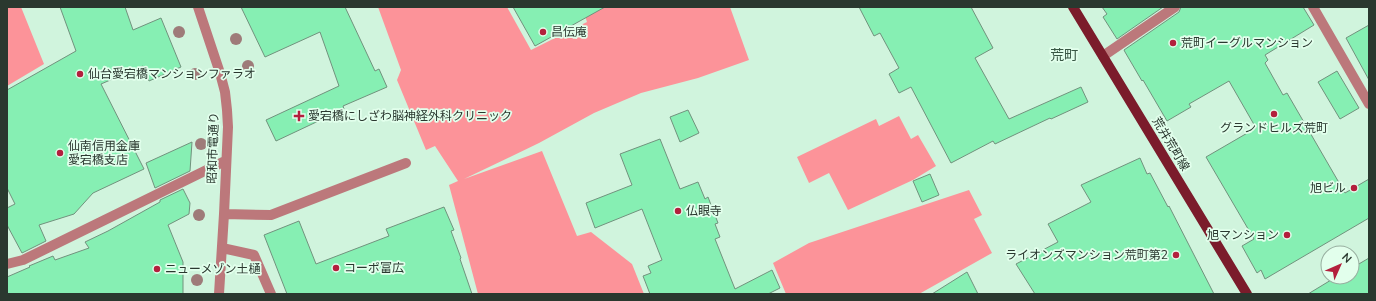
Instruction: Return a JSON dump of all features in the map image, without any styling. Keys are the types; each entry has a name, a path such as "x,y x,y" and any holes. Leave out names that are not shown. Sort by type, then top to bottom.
{"main road":[{"name":"荒井荒町線","path":"1073,7 1246,294"}],"street":[{"name":"昭和市電通り","path":"198,7 225,92 228,127 219,294"},
{"path":"1103,56 1175,7"},
{"path":"1313,7 1369,104"},
{"path":"7,264 23,260 226,161"},
{"path":"224,214 271,215 406,163"},
{"path":"222,248 254,255 271,294"}],"shaded area":[{"path":"7,7 21,7 44,64 7,86"},
{"path":"378,7 507,7 531,50 587,22 582,7 730,7 749,60 698,78 641,93 594,113 539,143 464,179 542,151 577,236 591,232 632,264 644,294 478,294 449,185 458,181 435,146 426,150 397,80 401,70"},
{"path":"899,116 911,139 918,135 936,166 913,180 848,210 829,173 809,183 797,157 876,119 879,126"},
{"path":"969,190 982,215 974,219 992,253 919,294 786,294 773,263 809,243"}],"building":[{"path":"60,7 125,7 133,30 161,18 181,67 149,81 143,66 101,84 144,169 93,193 74,214 39,225 46,241 22,253 7,225 7,208 15,204 7,188 7,90 76,51"},
{"path":"241,7 345,7 375,71 379,69 387,87 343,106 344,109 276,141 266,120 339,86 320,32 265,57"},
{"name":"昌伝庵","path":"513,7 605,7 535,46"},
{"path":"859,7 971,7 993,48 975,58 1009,119 1081,87 1088,102 995,144 993,141 951,163 911,87 899,93 889,74 899,68 880,33 874,36"},
{"path":"1102,7 1163,7 1117,39 1103,17 1107,14"},
{"path":"1181,7 1303,7 1314,25 1265,55 1268,60 1265,63 1283,95 1287,93 1345,193 1369,179 1369,218 1323,245 1320,245 1320,247 1265,279 1261,270 1257,273 1242,246 1254,239 1206,157 1256,128 1229,81 1189,104 1191,107 1167,121 1124,50 1179,12"},
{"path":"1369,25 1369,80 1346,38"},
{"path":"1337,71 1359,108 1340,119 1318,82"},
{"path":"688,110 699,133 680,142 670,117"},
{"name":"仏眼寺","path":"660,139 680,189 698,182 705,199 708,197 718,223 715,224 720,237 715,239 735,289 772,270 780,288 768,294 650,294 643,276 651,273 648,266 662,260 642,209 595,228 586,203 632,185 620,154"},
{"path":"192,142 190,171 155,188 146,163"},
{"path":"1140,158 1147,174 1150,173 1168,207 1169,206 1214,294 1035,294 1016,264 1058,242 1048,224 1091,202 1081,185"},
{"path":"930,174 939,195 922,202 913,181"},
{"path":"183,189 190,203 189,214 168,225 183,262 183,294 7,294 7,277 53,256 55,260 89,248 85,242 160,202 160,200"},
{"path":"444,207 454,230 451,231 472,294 287,294 264,235 299,221 316,264 389,236 386,229"},
{"path":"1369,258 1369,294 1308,294 1323,285 1360,285 1360,263"},
{"path":"967,272 978,294 932,294"}],"place":[{"name":"昌伝庵","path":"543,32"},
{"name":"荒町イーグルマンション","path":"1173,43"},
{"name":"仙台愛宕橋マンションファラオ","path":"80,74"},
{"name":"グランドヒルズ荒町","path":"1274,114"},
{"name":"愛宕橋にしざわ脳神経外科クリニック","path":"299,116"},
{"name":"仙南信用金庫 愛宕橋支店","path":"60,153"},
{"name":"旭ビル","path":"1354,188"},
{"name":"仏眼寺","path":"678,211"},
{"name":"旭マンション","path":"1287,235"},
{"name":"ライオンズマンション荒町第2","path":"1176,255"},
{"name":"コーポ富広","path":"336,268"},
{"name":"ニューメゾン土樋","path":"157,269"}],"district":[{"name":"荒町","path":"1064,55"}]}
